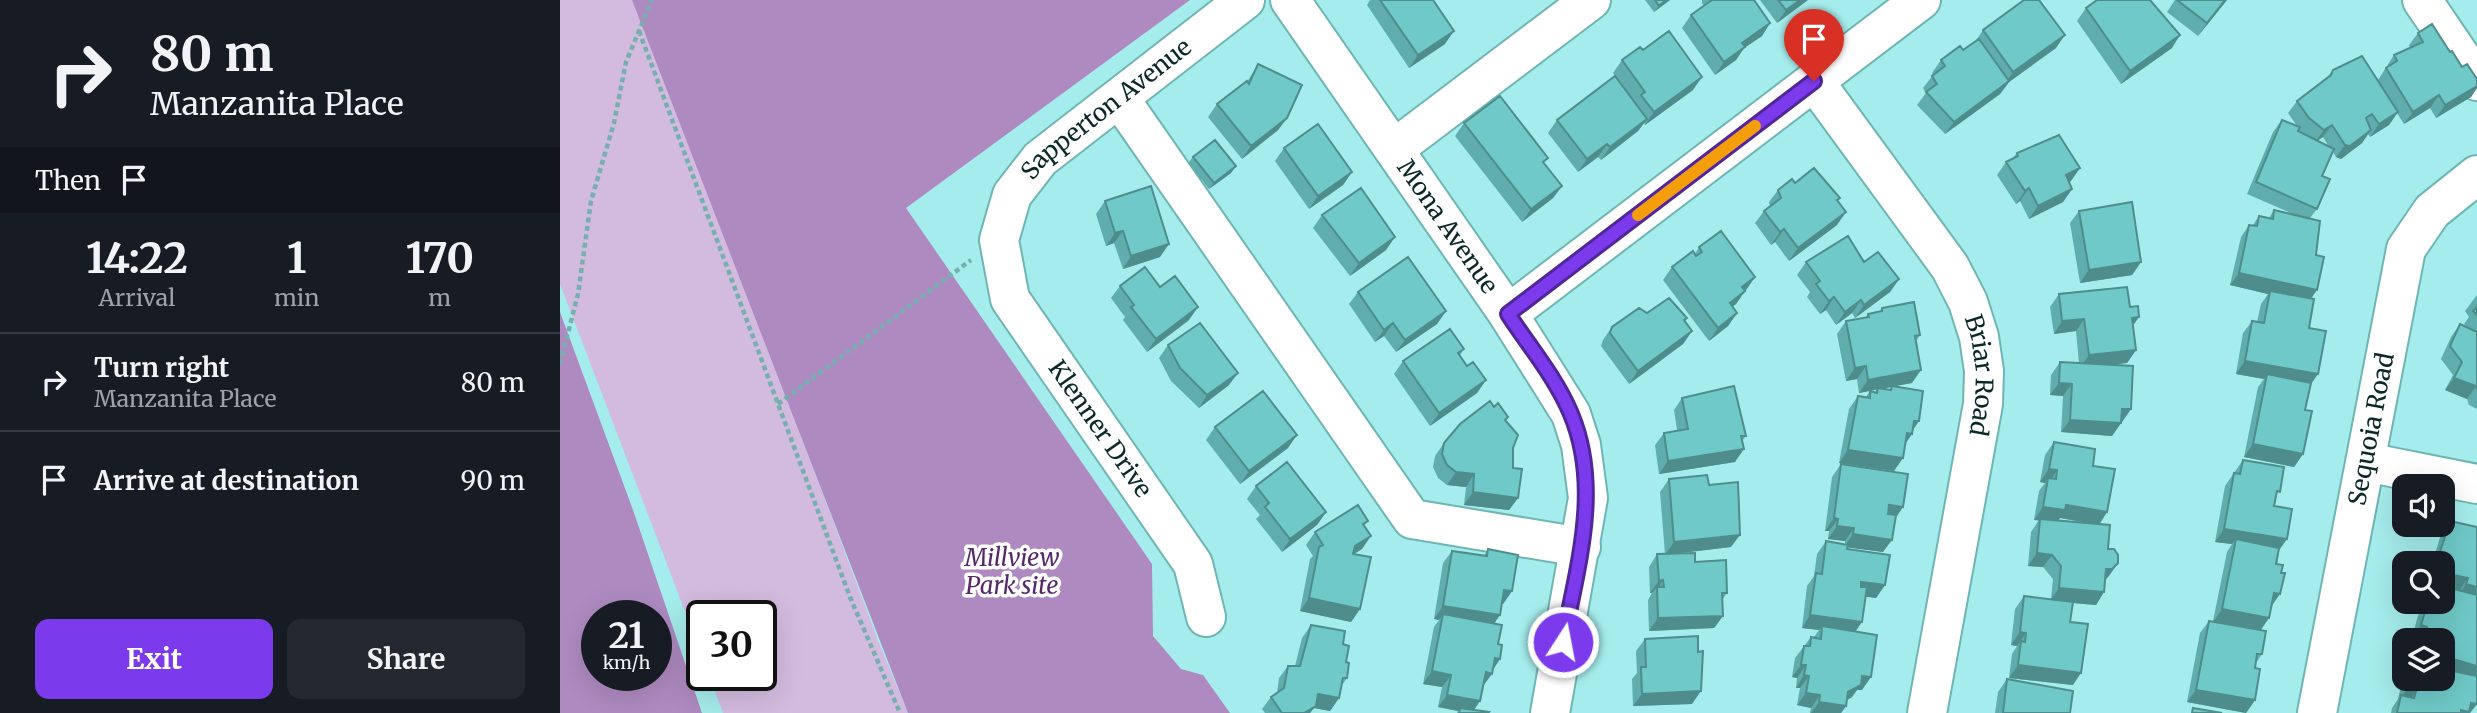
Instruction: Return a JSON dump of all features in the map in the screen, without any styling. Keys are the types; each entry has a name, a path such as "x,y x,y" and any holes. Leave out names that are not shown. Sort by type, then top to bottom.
{"street":[{"name":"Sapperton Avenue","path":"999,240 1012,195 1040,159 1245,0"},
{"name":"Mona Avenue","path":"1290,0 1508,314 1556,386 1574,424 1586,473 1588,498 1550,713"},
{"path":"1394,149 1591,0"},
{"path":"1508,314 1921,0"},
{"path":"2422,0 2477,81"},
{"name":"Briar Road","path":"1814,81 1950,267 1968,302 1979,337 1984,371 1983,404 1927,713"},
{"path":"1120,99 1412,519 1581,547"},
{"name":"Sequoia Road","path":"2317,713 2406,249 2432,211 2477,175"},
{"name":"Klenner Drive","path":"999,240 1010,299 1193,564 1206,617"},
{"path":"2366,462 2477,484"}],"path":[{"path":"560,364 579,294 591,201 614,123 626,62 652,0"},
{"path":"639,31 850,597 900,713"},
{"path":"778,404 999,240"}],"shaded area":[{"path":"560,0 637,0 879,643 908,713 723,713 715,691 777,691 777,600 686,600 686,614 560,284"}],"green space":[{"name":"Millview Park site","path":"632,0 1190,0 906,208 1152,564 1153,636 1181,669 1203,675 1230,713 908,713"},
{"path":"560,312 664,600 581,600 581,691 672,691 672,625 686,666 686,691 695,691 702,713 560,713"}],"building":[{"path":"1380,0 1433,0 1454,31 1418,55"},
{"path":"1655,0 1666,0 1659,6"},
{"path":"1712,0 1754,0 1770,23 1742,43 1745,47 1724,62 1691,15"},
{"path":"1778,0 1800,0 1786,10"},
{"path":"2024,0 2039,0 2065,35 2013,72 1983,30"},
{"path":"2097,0 2150,0 2180,35 2130,71 2086,8"},
{"path":"2177,0 2225,0 2207,23"},
{"path":"2432,24 2462,67 2467,64 2477,79 2477,86 2445,105 2439,95 2413,112 2386,68 2397,61 2394,55 2423,42 2418,33"},
{"path":"1669,31 1702,77 1654,112 1641,95 1645,92 1622,60 1640,47 1643,50"},
{"path":"1979,39 2009,81 1954,122 1926,92 1937,84 1932,76 1945,66 1941,60 1960,46 1963,50"},
{"path":"2362,56 2398,112 2379,124 2372,114 2366,118 2371,130 2350,146 2345,145 2332,125 2324,130 2309,118 2297,101 2331,75 2333,70"},
{"path":"1258,64 1302,85 1287,118 1251,146 1217,104 1247,81 1249,84"},
{"path":"1615,76 1647,119 1610,147 1607,144 1587,159 1557,120"},
{"path":"1500,96 1548,158 1543,162 1562,186 1531,209 1464,123"},
{"path":"2282,120 2300,127 2298,131 2334,149 2322,176 2330,179 2317,209 2256,182"},
{"path":"1318,124 1352,172 1318,196 1284,148"},
{"path":"2059,135 2080,168 2066,175 2072,189 2038,206 2029,188 2025,191 2006,162 2018,156 2017,153"},
{"path":"1215,140 1236,166 1214,183 1193,157"},
{"path":"1814,168 1840,198 1837,200 1846,212 1798,248 1784,229 1780,232 1764,211 1781,198 1778,190 1792,179 1795,183"},
{"path":"1151,186 1169,244 1131,256 1123,231 1115,233 1105,201"},
{"path":"1361,188 1395,237 1359,263 1322,215"},
{"path":"2132,202 2141,262 2089,270 2079,211"},
{"path":"2274,210 2320,221 2316,255 2324,257 2317,290 2239,273 2249,225 2257,226 2259,216 2273,219"},
{"path":"1721,231 1755,277 1742,287 1745,291 1730,303 1737,313 1718,328 1672,267 1693,251 1696,256 1702,252 1699,247"},
{"path":"1848,236 1864,262 1878,252 1899,279 1864,305 1861,300 1845,312 1834,297 1829,301 1816,284 1820,281 1806,262"},
{"path":"1408,257 1446,311 1405,340 1393,323 1384,330 1358,292"},
{"path":"1145,267 1160,287 1175,276 1198,307 1156,339 1131,307 1134,305 1120,286"},
{"path":"2127,287 2130,307 2138,306 2139,317 2132,318 2136,350 2089,355 2084,319 2062,321 2059,294"},
{"path":"2270,291 2314,299 2309,328 2326,331 2318,374 2245,361 2252,321 2264,323"},
{"path":"1669,298 1687,318 1684,320 1692,331 1638,371 1610,333 1612,327 1639,308 1647,313"},
{"path":"1914,302 1920,335 1915,336 1921,370 1868,380 1866,366 1855,368 1846,321 1869,317 1868,314 1882,311 1882,308"},
{"path":"1200,323 1238,373 1207,395 1180,368 1168,345"},
{"path":"2460,324 2477,332 2477,390 2476,386 2454,378 2462,362 2450,346"},
{"path":"1450,329 1464,349 1458,353 1467,366 1473,362 1486,380 1439,413 1403,361"},
{"path":"2060,362 2133,366 2131,409 2122,409 2121,423 2070,420 2072,384 2059,383"},
{"path":"2267,374 2311,383 2305,410 2312,411 2303,454 2253,444"},
{"path":"1734,386 1746,436 1741,436 1744,449 1668,461 1664,433 1688,429 1682,398"},
{"path":"1892,386 1923,391 1919,421 1914,421 1912,434 1907,433 1903,458 1848,450 1858,396 1870,398 1870,391 1877,393 1878,388 1891,390"},
{"path":"1263,391 1297,435 1249,471 1215,427"},
{"path":"1490,401 1494,407 1498,403 1508,417 1505,420 1518,435 1513,448 1513,468 1522,469 1518,498 1473,492 1474,474 1456,472 1447,465 1442,454 1444,443 1460,424"},
{"path":"2054,442 2095,449 2093,466 2115,469 2107,512 2066,505 2065,510 2043,507 2048,478 2056,479 2057,470 2049,469"},
{"path":"2243,460 2284,467 2280,492 2277,491 2274,506 2292,509 2287,539 2224,529 2234,473 2240,474"},
{"path":"1287,462 1326,512 1290,539 1265,507 1269,503 1256,486"},
{"path":"1841,464 1908,474 1903,507 1889,505 1888,514 1896,515 1892,540 1853,534 1854,528 1837,526 1838,519 1834,518"},
{"path":"1707,475 1709,485 1738,482 1740,535 1674,542 1669,479"},
{"path":"1358,505 1368,521 1363,524 1371,536 1355,546 1353,554 1371,557 1360,609 1309,598 1319,547 1323,545 1315,532"},
{"path":"2040,519 2110,525 2108,549 2114,549 2118,555 2118,563 2112,569 2106,569 2104,592 2059,588 2061,566 2052,555 2037,553"},
{"path":"2455,522 2477,527 2477,587 2466,584 2468,578 2455,575 2455,551 2440,551 2445,537 2455,537"},
{"path":"2236,539 2279,548 2276,564 2283,565 2281,573 2285,573 2280,594 2274,593 2269,618 2222,609"},
{"path":"1826,541 1848,545 1847,549 1890,555 1885,585 1861,582 1861,587 1867,587 1862,622 1810,615 1816,573 1822,574"},
{"path":"1488,549 1518,555 1512,591 1504,590 1500,615 1443,606 1452,551 1487,556"},
{"path":"1695,553 1695,562 1726,560 1727,593 1722,593 1723,616 1658,618 1657,587 1664,587 1663,580 1659,581 1657,554"},
{"path":"2455,589 2477,595 2477,666 2455,660 2455,628 2427,628 2421,625 2424,614 2455,614"},
{"path":"2024,596 2073,602 2070,622 2088,624 2081,673 2018,665 2021,641 2025,642 2026,633 2020,632"},
{"path":"1443,614 1502,625 1498,644 1502,645 1500,659 1495,658 1492,674 1486,672 1480,701 1447,695 1451,675 1432,671"},
{"path":"2209,621 2266,631 2262,654 2257,654 2255,668 2260,669 2255,700 2196,690"},
{"path":"1311,625 1345,631 1343,644 1349,646 1347,678 1343,678 1339,698 1318,694 1316,706 1304,713 1282,713 1271,697 1284,688 1288,666 1300,666"},
{"path":"1822,626 1877,635 1871,677 1862,676 1861,685 1848,692 1846,706 1819,702 1820,695 1806,693 1809,676 1804,675 1806,665 1801,665 1804,646 1810,646 1811,637 1821,639"},
{"path":"1698,636 1698,652 1703,651 1701,691 1642,694 1641,667 1646,667 1645,639"},
{"path":"2455,671 2477,676 2477,704 2471,703 2469,712 2461,710 2461,713 2397,713 2401,695 2414,698 2416,691 2455,691"},
{"path":"2007,679 2073,691 2070,713 2003,713"},
{"path":"1460,708 1489,712 1459,713"},
{"path":"2193,708 2222,713 2192,713"}],"slow traffic":[{"path":"1638,215 1755,126"}],"route":[{"path":"1563,642 1588,498 1586,473 1571,414 1556,386 1508,314 1814,81"}]}
